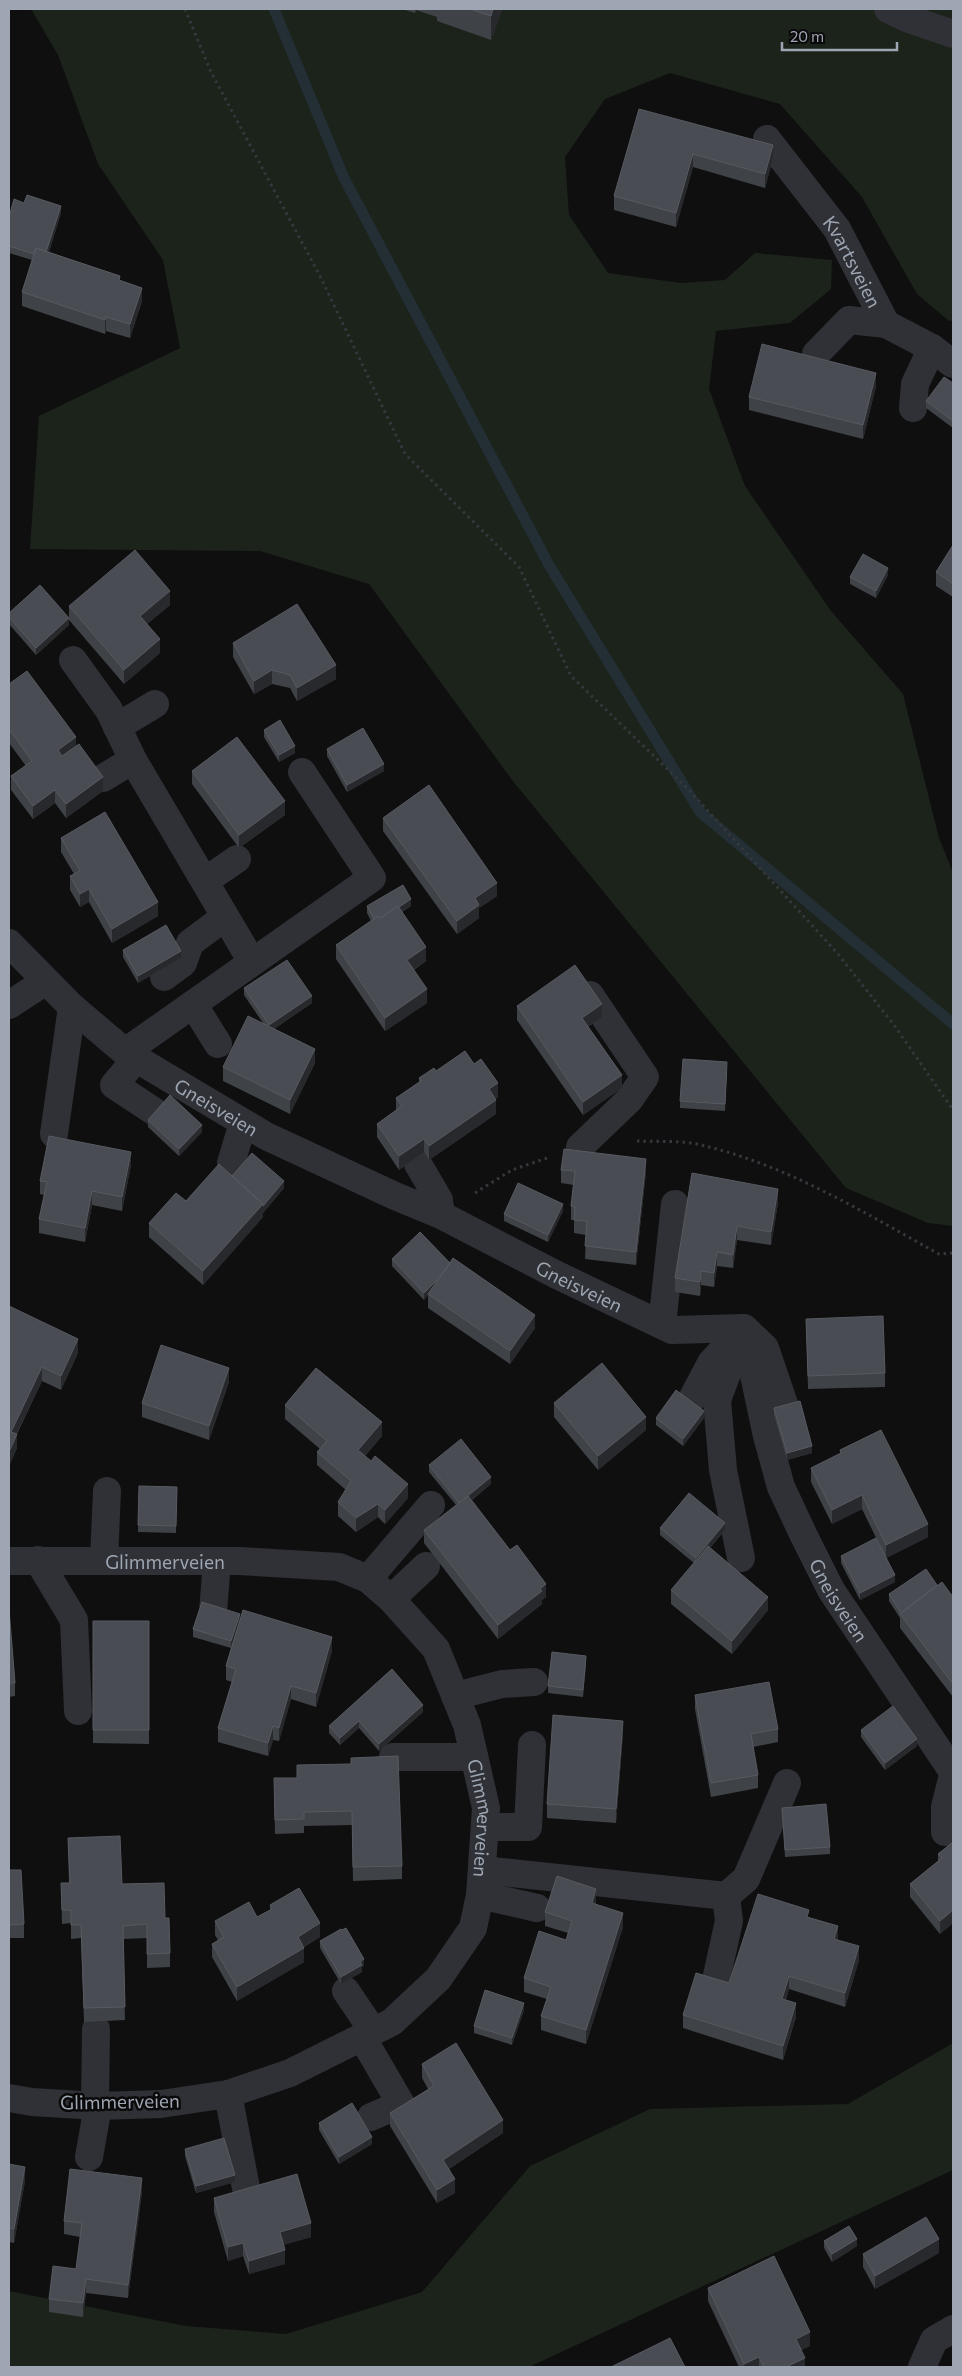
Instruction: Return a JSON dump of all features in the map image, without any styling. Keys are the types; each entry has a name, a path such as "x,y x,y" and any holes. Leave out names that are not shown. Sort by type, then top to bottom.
{"street":[{"path":"888,9 909,19 953,34"},
{"name":"Kvartsveien","path":"767,139 837,228 886,324 932,348 953,364"},
{"path":"816,354 849,320 886,324"},
{"path":"913,408 915,384 932,348"},
{"path":"73,660 109,710 133,760 252,962"},
{"path":"117,727 154,704"},
{"path":"103,778 133,760"},
{"path":"155,1112 114,1085 131,1055 193,1004 372,878 302,772"},
{"path":"205,881 237,859"},
{"path":"164,977 183,963 190,943 225,917"},
{"name":"Gneisveien","path":"9,943 72,1007 131,1055 266,1136 395,1196 441,1215 555,1274 672,1330 744,1328 767,1436 781,1487 804,1536 831,1590 953,1773"},
{"path":"9,1006 46,981"},
{"path":"580,1147 629,1100 645,1077 590,995"},
{"path":"193,1004 218,1044"},
{"path":"54,1134 72,1007"},
{"path":"231,1163 243,1123"},
{"path":"418,1164 439,1200 441,1215"},
{"path":"662,1325 675,1204"},
{"path":"692,1399 711,1363 744,1328"},
{"path":"744,1328 765,1348 784,1404"},
{"path":"741,1558 723,1470 717,1400 744,1328"},
{"path":"104,1560 108,1491"},
{"path":"368,1578 431,1505"},
{"path":"38,1560 74,1620 78,1711"},
{"name":"Glimmerveien","path":"9,1561 217,1561 339,1567 368,1578 391,1599 436,1649 467,1725 486,1808 481,1883 474,1928 438,1979 392,2022 290,2073 228,2094 161,2104 96,2106 32,2102 9,2098"},
{"path":"213,1612 217,1561"},
{"path":"391,1599 426,1566"},
{"path":"455,1696 502,1684 534,1682"},
{"path":"485,1827 528,1827 532,1745"},
{"path":"394,1757 474,1756"},
{"path":"945,1832 945,1807 953,1773"},
{"path":"481,1883 726,1896 746,1879 787,1783"},
{"path":"481,1883 538,1908"},
{"path":"716,1980 728,1921 726,1896"},
{"path":"346,1991 401,2104 371,2117"},
{"path":"89,2157 96,2106 96,2030"},
{"path":"228,2094 246,2188"},
{"path":"922,2367 934,2340 953,2329"}],"path":[{"path":"185,9 211,72 322,278 405,454 519,567 571,676 688,789 838,954 894,1025 953,1110"}],"shaded area":[{"path":"31,9 953,9 953,320 949,321 917,294 862,197 780,104 670,73 605,99 565,157 569,215 608,273 681,283 725,280 755,253 832,260 831,289 790,323 716,331 709,389 745,486 831,611 903,694 939,838 953,873 953,1226 928,1223 846,1188 512,780 369,584 260,551 30,549 39,416 180,348 163,260 98,164 58,55"},
{"path":"953,2043 953,2170 529,2367 9,2367 9,2291 186,2326 286,2334 422,2292 530,2166 650,2109 848,2104"}],"building":[{"path":"470,9 493,9 491,16"},
{"path":"639,109 773,145 765,174 693,154 676,213 614,196"},
{"path":"27,195 61,206 46,252 36,248 34,254 9,246 9,217 14,199 24,203"},
{"path":"36,248 120,276 119,280 142,288 130,324 106,317 105,320 22,292"},
{"path":"762,344 876,373 863,425 749,397"},
{"path":"944,377 953,383 953,421 926,401"},
{"path":"953,545 953,584 936,572"},
{"path":"135,550 170,591 140,616 160,639 124,670 69,606"},
{"path":"863,554 888,568 876,591 850,577"},
{"path":"40,585 69,618 36,648 9,617 9,613"},
{"path":"297,604 336,665 297,688 290,675 272,670 254,681 233,643"},
{"path":"27,671 76,737 58,750 62,756 79,744 103,777 66,804 55,790 33,806 11,776 32,761 9,729 9,684"},
{"path":"280,720 295,746 279,755 264,730"},
{"path":"363,728 384,764 347,785 327,749"},
{"path":"237,737 285,801 239,835 192,771"},
{"path":"429,785 497,883 475,898 479,905 457,921 383,818"},
{"path":"105,812 158,902 112,929 89,889 80,894 70,876 80,871 61,838"},
{"path":"403,885 411,899 380,918 378,916 374,919 367,906"},
{"path":"398,906 426,947 407,960 427,989 385,1018 336,945 378,916 380,918"},
{"path":"166,925 181,951 138,976 123,950"},
{"path":"287,960 312,996 269,1025 244,988"},
{"path":"575,965 602,1004 582,1018 622,1075 583,1102 517,1006"},
{"path":"248,1016 315,1049 290,1100 223,1067"},
{"path":"465,1051 474,1064 481,1059 498,1083 489,1089 496,1100 429,1146 424,1139 399,1156 377,1124 402,1106 396,1098 421,1081 419,1078 434,1068 436,1071"},
{"path":"683,1059 727,1062 725,1104 680,1101"},
{"path":"170,1095 202,1125 179,1149 148,1120"},
{"path":"49,1136 131,1152 122,1197 92,1191 85,1228 39,1219 47,1182 40,1181"},
{"path":"564,1149 646,1159 636,1252 585,1246 587,1221 574,1220 575,1207 571,1206 575,1171 561,1170"},
{"path":"252,1153 284,1181 263,1206 232,1176"},
{"path":"219,1164 263,1204 203,1271 149,1223 176,1193 186,1201"},
{"path":"692,1173 778,1189 771,1232 737,1226 733,1255 717,1252 714,1273 701,1271 700,1282 675,1278"},
{"path":"518,1183 563,1204 548,1235 504,1214"},
{"path":"420,1232 450,1263 440,1277 424,1293 392,1259"},
{"path":"453,1258 535,1315 510,1351 428,1294"},
{"path":"9,1306 78,1339 61,1376 42,1367 11,1432 17,1434 9,1452"},
{"path":"883,1316 885,1373 808,1376 806,1319"},
{"path":"161,1345 229,1368 209,1426 142,1403"},
{"path":"602,1363 646,1417 598,1456 554,1403"},
{"path":"316,1368 382,1422 358,1450 371,1461 375,1456 408,1484 385,1510 378,1504 356,1518 338,1502 351,1481 317,1452 327,1441 285,1405"},
{"path":"676,1390 704,1411 683,1439 656,1418"},
{"path":"800,1401 812,1446 787,1453 774,1408"},
{"path":"881,1430 928,1524 886,1545 862,1495 832,1510 811,1468 841,1453 840,1450"},
{"path":"461,1439 491,1477 459,1503 429,1465"},
{"path":"139,1486 177,1487 176,1526 138,1525"},
{"path":"689,1493 725,1523 696,1558 660,1528"},
{"path":"468,1496 510,1550 517,1545 546,1584 540,1589 542,1591 498,1625 424,1530"},
{"path":"876,1538 895,1575 860,1593 841,1556"},
{"path":"708,1546 768,1597 732,1641 671,1590"},
{"path":"926,1569 937,1585 901,1613 889,1594"},
{"path":"942,1582 953,1597 953,1684 900,1614"},
{"path":"202,1602 240,1614 231,1641 193,1629"},
{"path":"9,1609 15,1683 9,1683"},
{"path":"243,1610 332,1637 316,1693 291,1686 279,1728 273,1726 268,1743 218,1728 236,1669 226,1666"},
{"path":"93,1621 149,1621 149,1730 93,1730"},
{"path":"552,1652 586,1656 583,1690 548,1686"},
{"path":"392,1669 423,1705 379,1744 359,1721 340,1738 329,1726"},
{"path":"769,1682 778,1729 751,1734 758,1775 711,1783 695,1695"},
{"path":"893,1706 917,1739 885,1763 861,1730"},
{"path":"553,1715 623,1721 616,1809 547,1804"},
{"path":"398,1756 402,1866 353,1867 352,1811 304,1812 304,1819 275,1820 274,1778 297,1778 297,1765 351,1764 351,1758"},
{"path":"826,1804 830,1847 785,1850 782,1808"},
{"path":"120,1836 122,1884 164,1883 165,1918 169,1918 170,1953 147,1954 147,1924 123,1926 125,2007 84,2008 81,1925 71,1925 71,1910 62,1910 61,1883 70,1883 68,1838"},
{"path":"953,1842 953,1910 940,1921 910,1884 942,1858 938,1854"},
{"path":"9,1870 21,1870 24,1924 9,1925"},
{"path":"557,1876 596,1889 592,1903 623,1913 586,2030 541,2016 551,1987 524,1978 539,1931 566,1940 572,1921 545,1912"},
{"path":"299,1888 320,1923 298,1937 304,1948 237,1987 212,1944 224,1937 215,1921 249,1902 257,1917 272,1909 270,1905"},
{"path":"758,1894 809,1910 807,1917 838,1926 834,1939 859,1946 845,1993 789,1976 782,1999 796,2003 783,2046 683,2015 696,1973 729,1983"},
{"path":"346,1928 364,1959 360,1962 362,1965 341,1977 320,1941"},
{"path":"485,1990 524,2003 512,2038 474,2026"},
{"path":"456,2043 503,2120 443,2160 455,2179 437,2190 390,2113 434,2086 422,2064"},
{"path":"352,2103 372,2137 339,2157 319,2123"},
{"path":"224,2138 235,2175 196,2186 185,2149"},
{"path":"9,2164 25,2167 14,2229 9,2228"},
{"path":"70,2169 142,2178 128,2285 86,2279 83,2303 49,2299 53,2266 76,2269 82,2223 64,2221"},
{"path":"297,2174 311,2223 280,2232 285,2250 249,2261 243,2243 228,2247 214,2198"},
{"path":"926,2217 939,2239 875,2276 863,2254"},
{"path":"849,2226 857,2239 832,2254 824,2241"},
{"path":"774,2256 810,2332 796,2339 805,2358 786,2367 764,2367 759,2357 744,2364 708,2288"},
{"path":"670,2338 685,2367 611,2367"}],"waterway":[{"path":"274,9 344,178 549,565 700,812 953,1024"}]}
